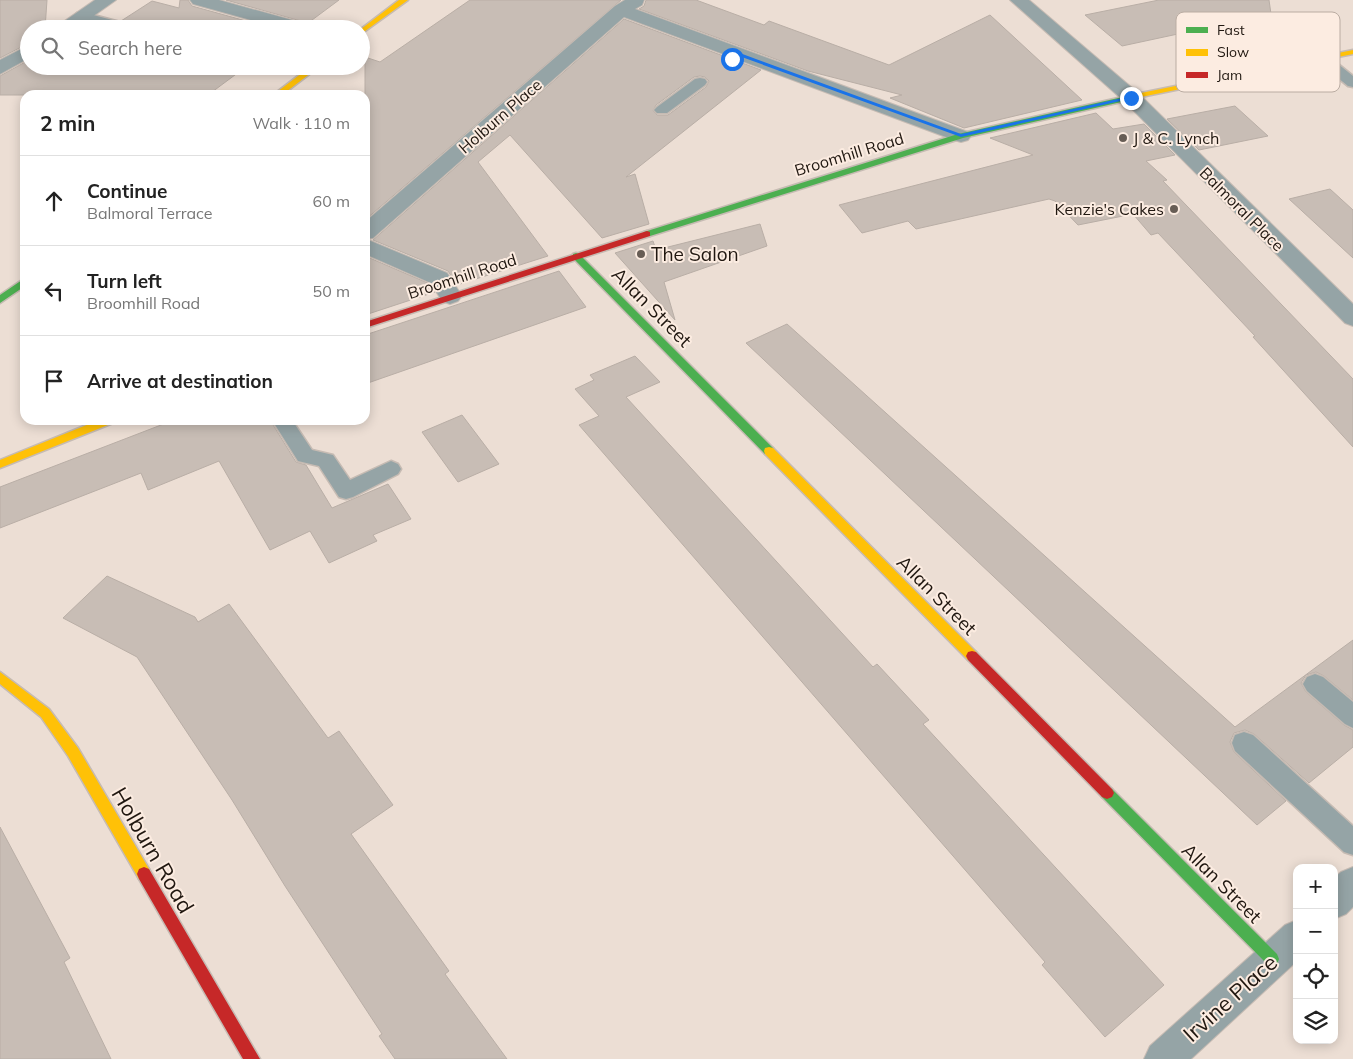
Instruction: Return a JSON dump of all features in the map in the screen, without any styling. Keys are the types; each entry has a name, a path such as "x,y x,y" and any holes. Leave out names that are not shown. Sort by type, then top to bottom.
{"street":[{"path":"76,20 107,0"},
{"path":"199,0 271,20"},
{"path":"370,25 404,0"},
{"name":"Balmoral Place","path":"1019,0 1131,98 1353,318"},
{"path":"629,5 735,56 961,136"},
{"name":"Holburn Place","path":"370,229 629,5"},
{"name":"Broomhill Road","path":"1340,55 1353,52"},
{"path":"0,68 20,56"},
{"path":"284,90 304,75"},
{"name":"Broomhill Road","path":"370,323 576,256 961,136 1176,89"},
{"path":"370,248 439,278 450,296"},
{"name":"Allan Street","path":"576,256 1285,948"},
{"path":"0,300 20,285"},
{"path":"0,464 97,425"},
{"name":"Holburn Road","path":"0,678 45,713 73,752 252,1059"},
{"path":"1338,898 1353,884"},
{"name":"Irvine Place","path":"1163,1059 1285,948"}],"lane":[{"path":"82,16 97,20"},
{"path":"1340,73 1353,83"},
{"path":"662,110 700,82"},
{"path":"285,425 305,456 326,460 346,491 391,469"},
{"path":"1315,684 1353,717"},
{"path":"1244,743 1353,843"}],"building":[{"path":"0,0 47,0 46,20 20,20 20,48 0,58"},
{"path":"180,0 188,0 192,6 243,20 123,20 152,1 179,8"},
{"path":"226,0 339,0 312,20 297,20"},
{"path":"470,0 621,0 370,216 370,90 365,90 365,75 370,75 370,59 380,62"},
{"path":"646,0 696,0 764,25 769,21 889,65 990,15 1082,100 964,128 890,98 902,95 808,71 639,9 644,6"},
{"path":"1159,0 1269,0 1271,12 1176,12 1176,34 1122,46 1085,15"},
{"path":"624,19 761,70 626,177 635,174 649,224 602,238 510,135 478,162 548,256 457,285 448,271 373,240","holes":["694,77 705,77 709,81 706,87 668,115 657,115 653,111 656,105"]},
{"path":"20,65 20,75 235,75 215,90 20,90 20,95 0,95 0,76"},
{"path":"1235,106 1268,136 1199,150 1167,119"},
{"path":"1096,113 1113,129 1144,124 1175,155 1146,161 1167,180 1163,181 1353,379 1353,447 1253,337 1255,336 1158,233 1151,235 1133,214 1078,225 1055,201 1049,199 916,229 908,221 862,233 839,205 1033,155 990,138"},
{"path":"1330,189 1353,210 1353,258 1289,199"},
{"path":"760,224 767,246 664,282 675,320 615,253 653,241 656,250"},
{"path":"370,258 430,284 435,292 370,313"},
{"path":"559,271 586,307 370,382 370,333"},
{"path":"787,324 1235,727 1353,640 1353,700 1324,676 1316,672 1306,675 1301,683 1306,692 1344,725 1353,730 1353,747 1309,783 1254,734 1245,730 1234,733 1230,742 1234,752 1286,801 1257,825 746,343"},
{"path":"635,356 660,382 626,397 873,667 877,664 929,720 923,724 1164,985 1105,1037 1042,965 1045,962 579,425 599,416 575,389 594,380 590,375"},
{"path":"462,415 499,464 458,482 422,432"},
{"path":"161,425 273,425 296,462 306,465 332,508 388,484 411,519 373,535 377,541 329,563 310,531 270,550 219,461 148,490 141,473 0,528 0,487"},
{"path":"107,576 195,617 198,622 229,604 328,738 339,731 393,805 351,834 449,971 445,974 507,1059 395,1059 379,1036 382,1034 285,886 232,800 137,657 63,618"},
{"path":"0,827 70,958 64,962 111,1059 0,1059"}],"traffic: fast":[{"path":"647,234 961,136 1136,96"},
{"path":"576,256 769,451"},
{"path":"0,300 20,285"},
{"path":"1107,793 1272,959"}],"traffic: slow":[{"path":"370,25 404,0"},
{"path":"1340,55 1353,52"},
{"path":"284,90 304,75"},
{"path":"1136,96 1176,88"},
{"path":"0,464 97,425"},
{"path":"769,451 972,656"},
{"path":"0,677 45,713 73,752 144,874"}],"traffic: jam":[{"path":"370,323 647,234"},
{"path":"972,656 1107,793"},
{"path":"144,874 252,1059"}],"place":[{"name":"J & C. Lynch","path":"1123,138"},
{"name":"Kenzie's Cakes","path":"1174,209"},
{"name":"The Salon","path":"641,254"}],"route":[{"path":"732,59 739,54 961,136 1131,98"}]}
